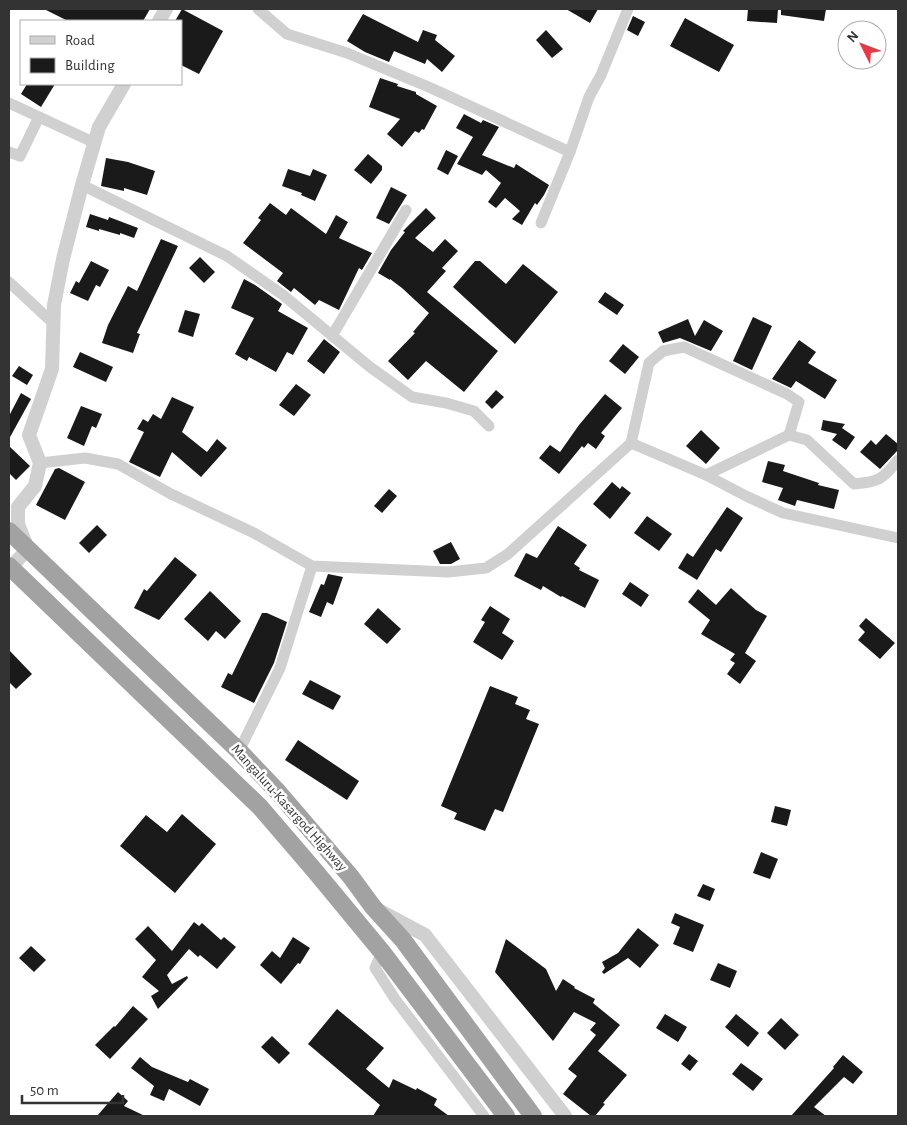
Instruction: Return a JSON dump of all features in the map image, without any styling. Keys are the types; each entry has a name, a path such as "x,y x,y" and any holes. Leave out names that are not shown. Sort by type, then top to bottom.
{"highway":[{"name":"Mangaluru-Kasargod Highway","path":"9,531 239,751 278,792 351,877 373,907 403,940 533,1116"},
{"name":"Mangaluru-Kasargod Highway","path":"10,567 260,807 382,952 506,1116"}],"street":[{"path":"160,20 166,9"},
{"path":"258,9 287,34 347,53 431,88 570,152"},
{"path":"541,223 570,152 589,97 601,74 628,9"},
{"path":"10,567 28,549 18,524 18,506 35,486 40,463 29,435 52,369 54,304 62,268 82,185 99,127 123,85"},
{"path":"9,103 94,143"},
{"path":"9,152 20,156 39,117"},
{"path":"82,185 227,256 283,295 370,367 412,397 446,403 474,411 489,426"},
{"path":"332,336 406,210"},
{"path":"9,282 54,324"},
{"path":"40,463 85,458 118,464 171,494 254,533 312,566 448,572 486,568 508,554 631,443 649,364 663,351 684,347 787,394 799,402 789,435"},
{"path":"706,475 789,435 808,440 854,484 868,483 884,478 898,460"},
{"path":"631,443 706,475 783,513 898,538"},
{"path":"239,751 280,668 312,566"},
{"path":"373,907 425,935 565,1116"},
{"path":"382,952 375,968 395,999 484,1116"}],"building":[{"path":"44,9 150,9 144,20 66,20"},
{"path":"182,9 223,31 199,74 182,66 182,20 176,20"},
{"path":"566,9 598,9 590,23"},
{"path":"748,9 778,9 777,23 747,21"},
{"path":"781,9 826,9 824,21 781,15"},
{"path":"363,14 418,42 423,30 437,35 435,40 455,56 442,72 427,59 425,64 394,51 389,62 365,52 347,41"},
{"path":"633,16 645,22 638,36 627,30"},
{"path":"685,18 734,45 719,72 670,46"},
{"path":"546,30 563,49 552,58 536,40"},
{"path":"380,78 416,92 416,94 437,106 424,130 422,129 419,133 415,131 402,147 387,134 400,119 369,107"},
{"path":"26,85 54,85 41,107 21,94"},
{"path":"464,114 481,123 483,120 499,127 482,155 514,168 516,164 549,185 537,205 535,203 522,225 512,219 520,211 505,198 496,208 488,202 501,183 486,170 482,175 457,164 473,137 456,128"},
{"path":"446,150 458,156 448,175 437,169"},
{"path":"368,154 382,166 382,170 371,184 354,170"},
{"path":"106,158 128,162 155,171 147,195 124,188 124,191 101,186"},
{"path":"288,169 310,176 313,169 327,175 315,201 301,195 302,193 282,186"},
{"path":"391,187 407,195 389,224 376,218"},
{"path":"270,203 286,215 291,208 326,234 336,215 348,222 339,238 372,253 362,270 359,268 339,310 319,300 315,305 294,288 291,292 277,281 283,273 243,243 261,220 258,218"},
{"path":"426,208 436,218 415,238 433,252 445,239 458,251 442,268 446,271 427,292 498,351 464,392 426,361 408,380 388,361 415,333 413,332 429,313 402,288 378,273 391,250 405,232 403,231"},
{"path":"90,214 108,220 109,217 138,228 134,238 120,233 120,235 86,227"},
{"path":"161,239 178,246 137,333 140,334 133,353 102,343 108,325 128,286 137,291"},
{"path":"200,257 215,272 204,283 189,268"},
{"path":"91,261 109,270 100,287 96,285 88,301 70,293 76,281 79,283"},
{"path":"475,261 480,261 506,284 523,264 558,292 515,344 453,287"},
{"path":"244,279 282,304 278,311 308,328 293,355 287,352 276,372 249,357 247,361 235,354 254,318 231,308"},
{"path":"605,292 624,305 617,315 598,302"},
{"path":"185,310 200,314 193,337 178,332"},
{"path":"753,317 772,326 752,370 733,361"},
{"path":"688,319 695,336 704,320 723,331 711,351 680,338 663,343 658,332"},
{"path":"324,339 340,352 324,374 307,361"},
{"path":"799,340 816,352 808,363 837,380 825,399 796,381 791,388 772,379"},
{"path":"623,344 639,357 625,374 609,361"},
{"path":"80,352 113,367 106,382 73,367"},
{"path":"19,366 33,375 27,385 12,376"},
{"path":"296,384 311,395 294,416 279,405"},
{"path":"496,390 504,397 492,409 485,402"},
{"path":"21,393 31,399 9,439 9,416"},
{"path":"605,394 622,408 601,433 605,436 596,449 588,443 584,448 582,446 559,474 539,458 550,445 560,452 579,425"},
{"path":"172,397 194,407 182,432 207,452 217,439 227,448 201,477 172,452 160,477 129,462 144,432 137,429 143,419 148,422 153,414 161,419"},
{"path":"81,406 102,414 96,428 92,426 84,446 67,438"},
{"path":"823,420 845,424 842,428 855,437 846,450 832,440 837,434 821,430"},
{"path":"701,430 720,448 706,464 686,446"},
{"path":"886,434 898,444 898,450 880,469 860,452 871,440 876,445"},
{"path":"9,446 30,466 16,480 9,473"},
{"path":"768,461 785,465 783,471 819,483 818,485 839,490 834,509 797,500 795,506 778,500 783,488 762,482"},
{"path":"59,468 85,482 65,520 36,505 55,469"},
{"path":"612,482 620,489 622,486 631,493 610,519 593,504"},
{"path":"389,489 397,496 382,513 374,506"},
{"path":"727,507 743,518 721,552 716,549 697,580 678,568 687,553 693,557"},
{"path":"647,516 672,534 659,551 634,533"},
{"path":"97,525 107,535 89,553 79,543"},
{"path":"558,526 587,545 574,564 580,568 579,570 599,580 585,608 543,586 541,590 514,576 526,553 537,558"},
{"path":"451,542 460,559 451,564 440,564 433,551"},
{"path":"175,557 197,575 159,620 134,608 144,589 147,591"},
{"path":"328,574 343,577 333,605 327,602 321,617 309,612 321,584 324,585"},
{"path":"630,582 649,595 641,607 622,594"},
{"path":"731,588 756,610 767,616 745,653 756,661 740,684 727,674 735,663 730,660 735,654 701,634 710,620 688,602 698,589 716,605"},
{"path":"210,591 241,621 225,639 216,631 208,641 184,619"},
{"path":"490,606 510,619 502,633 514,641 502,660 473,642 485,622 481,620"},
{"path":"378,608 401,629 387,644 364,624"},
{"path":"262,613 267,613 287,622 274,663 254,703 221,687 228,673 232,675"},
{"path":"866,618 895,643 880,659 858,640 865,632 859,626"},
{"path":"9,650 32,674 16,689 9,682"},
{"path":"310,680 341,696 333,710 302,694"},
{"path":"490,686 518,697 515,704 530,710 526,719 539,724 503,812 495,809 485,831 454,819 457,813 441,806"},
{"path":"298,740 359,781 347,800 285,760"},
{"path":"775,806 791,810 787,826 771,822"},
{"path":"182,814 216,844 175,893 120,846 146,815 167,832"},
{"path":"761,852 778,859 770,879 753,873"},
{"path":"703,884 715,889 710,901 697,896"},
{"path":"675,913 704,925 693,952 673,944 680,927 671,923"},
{"path":"194,922 199,926 202,923 221,940 224,937 236,947 217,969 200,955 198,957 189,949 167,975 172,984 187,976 188,978 158,1009 151,996 159,991 142,977 156,960 135,939 148,926 172,951"},
{"path":"638,928 659,945 640,968 628,958 604,974 602,972 605,968 602,962 618,953"},
{"path":"293,937 310,948 300,964 298,963 281,984 260,965 272,951 280,958"},
{"path":"506,939 546,969 556,991 563,979 574,988 595,999 593,1003 620,1025 598,1051 627,1075 603,1103 605,1104 595,1116 591,1116 563,1094 577,1076 568,1069 596,1035 590,1030 596,1023 574,1012 553,1041 495,972"},
{"path":"31,946 46,960 34,972 19,958"},
{"path":"718,963 737,971 730,988 710,980"},
{"path":"133,1006 148,1019 110,1059 95,1045 115,1027"},
{"path":"337,1009 384,1048 366,1069 389,1088 393,1079 416,1090 417,1088 437,1099 434,1105 449,1116 373,1116 380,1105 308,1044"},
{"path":"665,1014 687,1027 678,1042 656,1028"},
{"path":"736,1014 759,1033 748,1047 725,1027"},
{"path":"781,1018 799,1035 785,1050 767,1033"},
{"path":"272,1036 290,1053 279,1064 261,1047"},
{"path":"689,1054 698,1061 690,1071 681,1064"},
{"path":"843,1055 863,1072 853,1084 844,1077 814,1107 826,1116 791,1116 834,1068"},
{"path":"140,1057 152,1067 188,1082 190,1079 209,1089 200,1106 169,1089 164,1101 150,1095 154,1086 131,1068"},
{"path":"741,1063 763,1079 753,1091 732,1074"},
{"path":"118,1092 128,1101 124,1106 145,1116 97,1116"}]}
